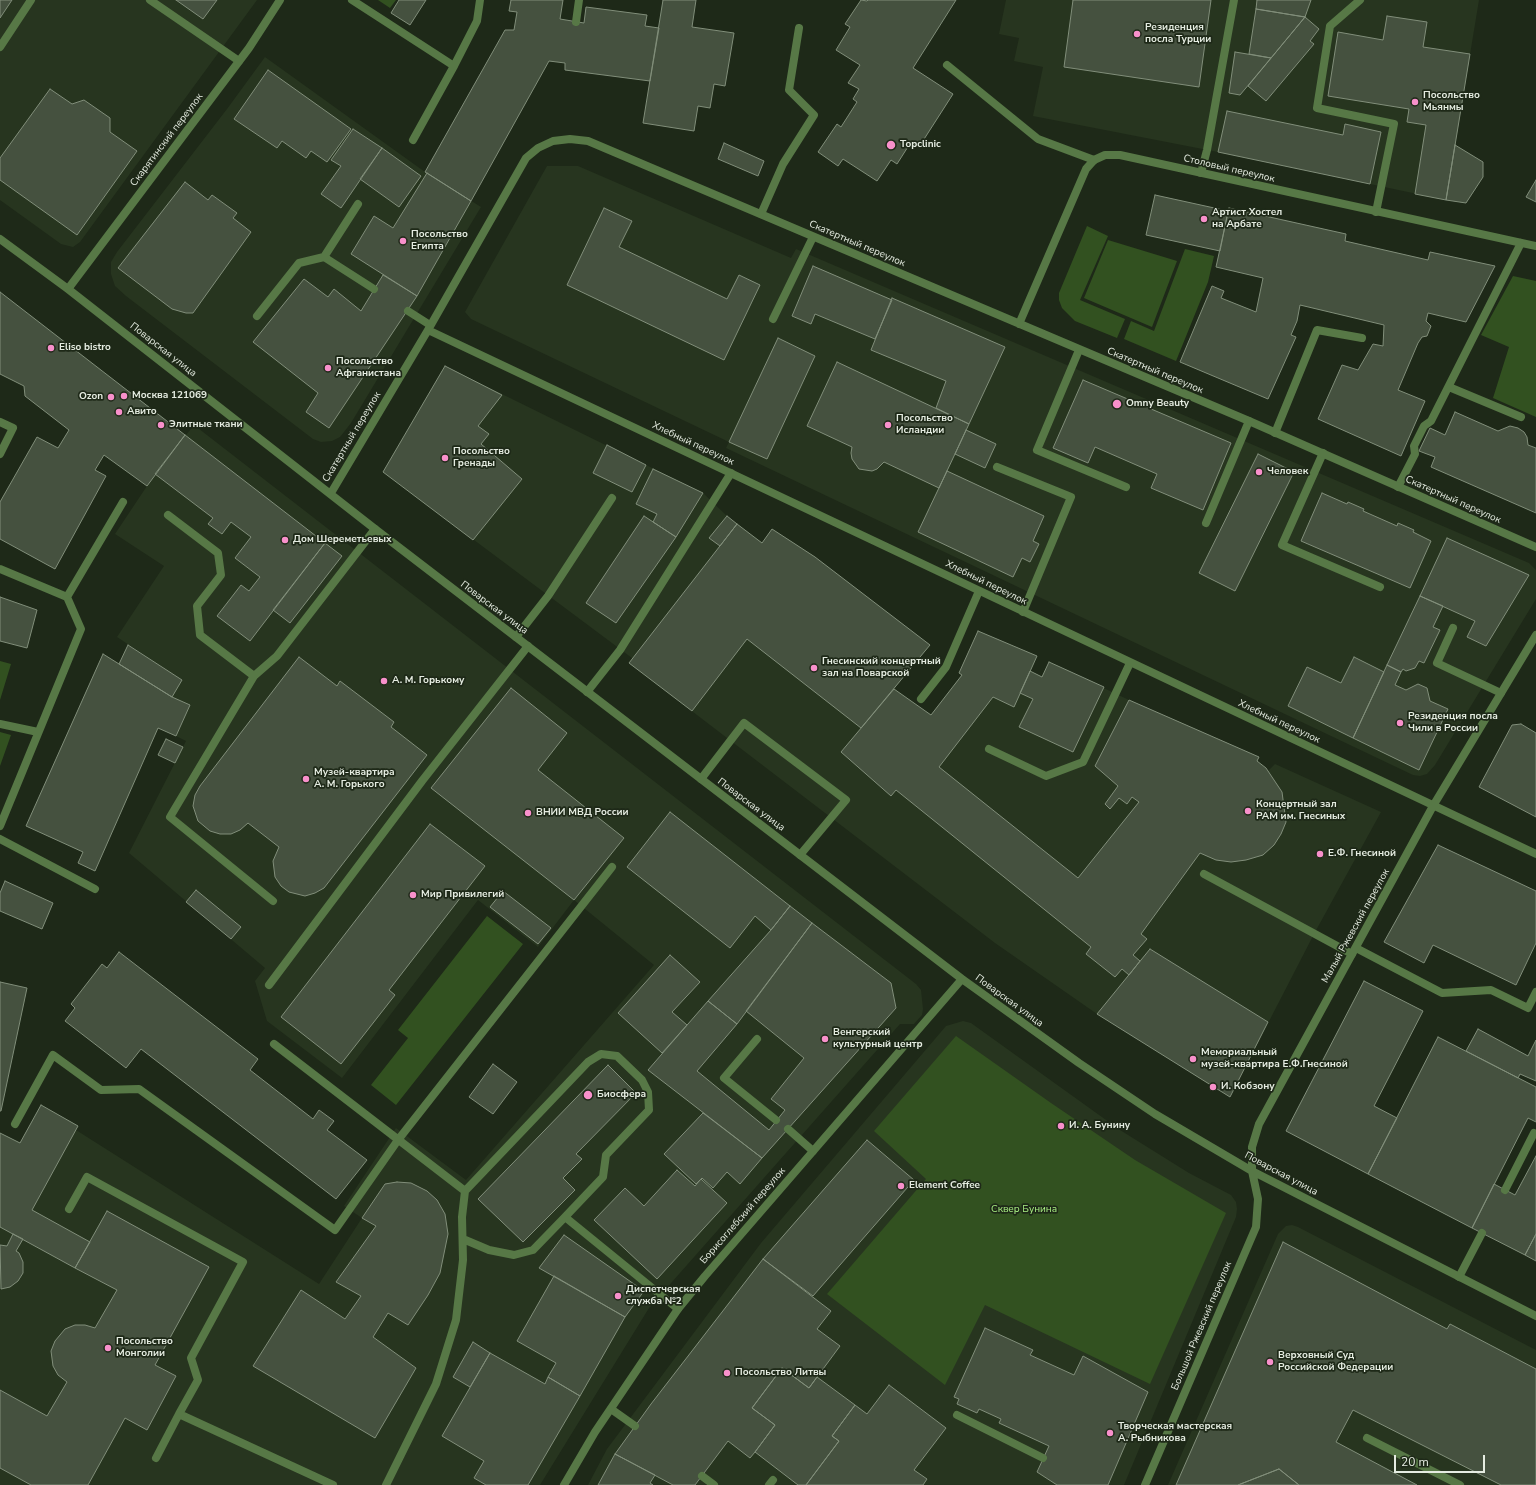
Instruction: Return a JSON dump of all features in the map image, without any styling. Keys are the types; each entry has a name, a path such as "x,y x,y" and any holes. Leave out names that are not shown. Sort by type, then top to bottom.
{"street":[{"path":"0,47 31,0"},
{"path":"150,0 239,61"},
{"name":"Скарятинский переулок","path":"68,289 239,61 280,0"},
{"path":"352,0 454,66"},
{"path":"412,140 454,66 477,21 480,0"},
{"path":"576,22 579,0"},
{"path":"1201,173 1207,150 1234,0"},
{"path":"1360,0 1330,26 1317,108 1394,124 1376,212"},
{"path":"761,214 782,164 814,116 789,90 798,28"},
{"path":"947,65 1038,139 1094,160 1086,169 1019,324"},
{"name":"Скатертный переулок","path":"331,493 429,328 526,158 538,148 553,141 570,139 588,141 761,214 1323,453 1536,547"},
{"name":"Столовый переулок","path":"1094,160 1105,155 1120,155 1536,246"},
{"path":"257,316 299,263 324,257 358,204"},
{"path":"773,319 813,237"},
{"name":"Поварская улица","path":"0,239 68,289 331,493 374,529 962,979 1078,1063 1136,1101 1252,1171 1536,1316"},
{"path":"1398,487 1415,454 1414,446 1424,426 1431,422 1521,243"},
{"path":"324,257 374,289"},
{"name":"Хлебный переулок","path":"408,310 429,328 730,473 1536,854"},
{"path":"1275,433 1317,330 1362,338"},
{"path":"1079,350 1037,450 1126,487"},
{"path":"1449,386 1521,417"},
{"path":"0,422 13,428 0,454"},
{"path":"1206,523 1249,422"},
{"path":"1323,453 1282,545 1380,587"},
{"path":"997,467 1071,498 1023,612"},
{"path":"587,692 620,650 730,473"},
{"path":"516,637 548,596 612,498"},
{"path":"67,597 123,502"},
{"path":"168,515 218,553 221,575 197,606 200,635 254,676"},
{"path":"273,901 170,817 254,676 277,656 374,529"},
{"path":"0,569 67,597 81,629 0,826"},
{"path":"921,699 946,667 979,591"},
{"path":"1453,628 1437,663 1501,693"},
{"name":"Малый Ржевский переулок","path":"1252,1171 1252,1147 1259,1124 1433,806 1536,635"},
{"path":"269,985 422,781 528,646"},
{"path":"988,749 1046,776 1083,762 1130,663"},
{"path":"701,779 744,723 846,800 800,855"},
{"path":"0,724 38,732"},
{"path":"0,839 95,889"},
{"path":"15,1124 53,1055 101,1090 139,1089 334,1230 398,1140 612,867"},
{"path":"1204,874 1354,951 1442,994 1491,990 1528,1008 1536,992"},
{"name":"Борисоглебский переулок","path":"564,1485 595,1432 678,1309 704,1276 962,979"},
{"path":"756,1039 724,1078 776,1120"},
{"path":"274,1044 465,1190"},
{"path":"386,1485 436,1384 456,1320 463,1260 462,1239 462,1217 465,1190 588,1062 600,1054 616,1056 642,1080 648,1092 649,1110 606,1155 603,1177 533,1250 514,1255 488,1250 462,1239"},
{"path":"788,1129 813,1150"},
{"path":"1505,1190 1534,1133"},
{"name":"Большой Ржевский переулок","path":"1145,1485 1256,1226 1258,1199 1252,1171"},
{"path":"69,1209 87,1177 243,1262 191,1358 198,1380 156,1458"},
{"path":"564,1217 678,1309"},
{"path":"1459,1277 1482,1233"},
{"path":"611,1409 635,1426"},
{"path":"179,1414 333,1485"},
{"path":"957,1416 1043,1458"},
{"path":"1367,1438 1460,1485"},
{"path":"702,1476 714,1485"},
{"path":"317,1485 325,1481"}],"shaded area":[{"path":"0,0 257,0 80,242 73,247 61,244 0,200"},
{"path":"1006,0 1479,0 1446,200 1218,152 1033,116 1043,67 1014,61 1019,38 999,34"},
{"path":"265,57 425,172 481,207 351,423 340,437 332,441 321,442 313,439 126,296 115,286 111,274 111,262 117,252"},
{"path":"547,166 578,166 791,258 796,249 1529,563 1536,570 1536,599 1435,765 1427,774 1420,776 1413,775 726,448 729,442 471,319 465,312"},
{"path":"445,366 703,493 727,516 762,543 772,529 815,557 930,645 894,689 931,715 962,675 959,673 978,631 1037,656 1030,671 1042,677 1049,662 1129,700 1259,757 1257,761 1268,771 1275,764 1381,812 1314,934 1230,1097 1097,1014 995,943 629,663 632,658 383,472"},
{"path":"194,425 916,984 921,990 923,1009 922,1015 914,1024 900,1024 649,1308 540,1485 0,1485 0,1133 20,1143 41,1105 78,1126 76,1130 319,1284 362,1218 344,1206 396,1128 466,1180 654,965 574,900 538,947 478,900 342,1078 267,1021 255,981 265,968 129,853 186,741 176,736 190,705 172,697 182,680 117,637 164,566 115,534 155,474"},
{"path":"963,1021 971,1023 1120,1130 1189,1173 1231,1195 1236,1202 1236,1217 1124,1485 588,1485 607,1449 761,1243 946,1026"},
{"path":"1292,1225 1536,1350 1536,1485 1168,1485 1278,1234 1286,1226"}],"green space":[{"path":"378,0 396,0 390,8"},
{"path":"1087,226 1108,236 1080,300 1125,319 1117,338 1075,321 1062,308 1059,300 1059,293"},
{"path":"1108,240 1177,261 1152,327 1084,298"},
{"path":"1185,249 1214,256 1208,282 1176,361 1124,339 1131,321 1154,331"},
{"path":"1513,276 1536,281 1536,417 1493,398 1509,347 1481,335"},
{"path":"0,661 11,664 0,700"},
{"path":"0,732 11,735 0,766"},
{"path":"487,916 523,944 396,1105 371,1085 408,1038 398,1030"},
{"name":"Сквер Бунина","path":"956,1036 1135,1160 1226,1213 1150,1384 985,1305 945,1385 827,1294 926,1179 874,1131"}],"building":[{"path":"0,0 12,0 0,18"},
{"path":"176,0 217,0 203,19"},
{"path":"399,0 426,0 410,25 391,13"},
{"path":"511,0 563,0 560,19 584,23 586,7 647,15 645,26 659,28 650,81 565,70 565,63 549,61 471,201 425,172 505,30 514,30 517,12 509,11"},
{"path":"663,0 696,0 692,27 734,33 725,86 714,84 710,108 698,106 694,131 643,123"},
{"path":"861,0 956,0 913,68 953,94 919,147 911,142 897,164 891,160 877,181 843,159 838,166 818,152 837,124 841,127 857,102 853,99 859,89 848,83 860,65 836,50 850,27 845,24"},
{"name":"Резиденция посла Турции","path":"1073,0 1211,0 1199,87 1064,67"},
{"path":"1257,0 1311,0 1305,17 1256,9"},
{"path":"1256,9 1305,17 1271,58 1249,54"},
{"name":"Посольство Мьянмы","path":"1387,16 1427,22 1423,47 1470,54 1446,200 1415,194 1426,125 1407,122 1409,109 1328,96 1338,32 1383,40"},
{"path":"1305,17 1319,29 1310,41 1314,44 1266,101 1248,86"},
{"path":"1235,52 1271,58 1240,95 1229,93"},
{"path":"268,70 351,129 327,162 311,151 306,158 282,141 277,148 234,119"},
{"path":"50,89 72,104 84,100 110,118 110,132 137,151 77,235 0,180 0,158"},
{"path":"1227,111 1343,135 1345,124 1381,132 1370,184 1218,152"},
{"path":"353,129 382,148 341,208 321,194 341,166 331,160"},
{"path":"724,143 764,161 758,176 718,159"},
{"path":"1455,145 1483,162 1483,177 1466,203 1446,200"},
{"path":"382,148 421,176 399,207 360,179"},
{"name":"Посольство Египта","path":"427,173 471,201 417,296 351,254 374,216 393,228"},
{"path":"1536,180 1536,202 1526,197"},
{"path":"185,182 208,200 212,195 237,213 233,218 251,232 193,313 186,313 172,309 118,268"},
{"path":"1155,195 1228,211 1220,251 1146,235"},
{"path":"604,208 632,221 619,247 727,299 739,275 760,285 724,360 567,285"},
{"path":"1229,208 1346,234 1345,241 1428,260 1430,252 1495,266 1466,322 1428,313 1426,321 1431,326 1427,336 1422,337 1418,343 1398,390 1425,401 1401,456 1318,419 1342,365 1358,370 1373,344 1383,346 1384,325 1300,305 1297,321 1291,335 1296,337 1268,399 1180,362 1212,286 1224,291 1221,298 1256,312 1263,278 1216,267"},
{"path":"813,266 892,300 875,339 815,314 811,324 792,316"},
{"name":"Посольство Афганистана","path":"383,275 417,296 329,428 306,412 318,393 253,342 304,279 328,297 334,289 361,311"},
{"path":"0,292 185,435 147,486 104,455 95,470 106,476 55,569 0,539 0,502 37,437 58,448 69,430 25,396 24,386 0,374"},
{"path":"892,298 1005,347 969,424 936,408 946,381 871,350"},
{"path":"778,338 815,356 767,459 729,442"},
{"name":"Посольство Исландии","path":"837,362 969,424 939,488 884,462 877,469 872,471 859,469 852,459 852,447 807,426"},
{"name":"Посольство Гренады","path":"445,366 502,395 478,426 489,434 481,444 522,479 473,540 383,472"},
{"path":"1083,380 1231,443 1203,510 1151,488 1157,474 1095,447 1088,463 1053,448"},
{"path":"1455,412 1498,431 1510,426 1518,428 1524,432 1527,437 1528,445 1536,448 1536,513 1431,467 1435,457 1419,451 1430,428 1445,435"},
{"path":"966,430 996,444 985,468 955,454"},
{"name":"Дом Шереметьевых","path":"185,435 325,543 250,641 217,616 241,585 249,591 260,577 235,558 251,537 231,522 222,534 208,524 213,518 155,474"},
{"path":"607,445 646,465 632,492 593,473"},
{"path":"1258,454 1294,472 1235,591 1199,573"},
{"path":"653,469 703,493 676,537 653,522 657,514 636,504"},
{"path":"947,471 1044,516 1033,541 1039,544 1030,562 1022,558 1013,577 918,532"},
{"path":"1322,493 1347,504 1348,502 1364,509 1363,511 1397,526 1398,523 1414,530 1413,532 1431,541 1410,588 1301,541"},
{"path":"644,516 676,537 616,623 586,603"},
{"path":"727,516 737,524 720,546 709,538"},
{"path":"737,524 762,543 772,529 815,557 930,645 861,728 747,639 692,711 629,663"},
{"path":"1447,538 1529,575 1486,646 1467,637 1475,621 1420,596"},
{"path":"325,543 342,556 290,623 273,610"},
{"path":"1420,596 1443,606 1433,627 1440,630 1424,663 1419,661 1415,668 1406,671 1403,669 1401,672 1387,665"},
{"path":"0,597 37,610 27,648 0,641"},
{"path":"978,631 1037,656 1014,707 993,697 939,767 1078,878 1139,802 1132,797 1127,804 1119,798 1110,809 1105,804 1118,786 1095,766 1129,700 1259,757 1257,761 1266,768 1282,792 1286,822 1274,845 1263,855 1246,860 1231,862 1216,860 1200,853 1141,934 1147,939 1133,955 1140,961 1129,975 1122,969 1115,977 1086,954 1091,947 896,790 891,796 841,752 894,689 931,715 962,675 959,673"},
{"path":"128,645 182,680 172,697 119,664"},
{"path":"103,654 172,697 190,705 176,736 158,728 95,871 78,863 83,852 26,826"},
{"name":"Музей-квартира А. М. Горького","path":"299,657 337,686 340,681 394,722 391,727 427,755 324,888 305,896 289,892 281,886 275,877 273,861 279,847 248,823 240,830 231,834 220,834 210,831 198,821 193,806 195,795 200,786"},
{"path":"1354,657 1384,672 1353,738 1288,706 1307,667 1341,683"},
{"path":"1049,662 1104,687 1073,752 1019,727 1033,699 1020,693 1030,671 1042,677"},
{"name":"Резиденция посла Чили в России","path":"1387,665 1401,672 1395,685 1406,690 1418,684 1427,688 1430,701 1448,709 1419,770 1353,738"},
{"name":"ВНИИ МВД России","path":"511,688 567,733 538,770 624,838 574,900 431,788"},
{"path":"1521,724 1536,733 1536,817 1479,787 1512,725"},
{"path":"166,739 183,747 175,763 158,755"},
{"path":"670,812 790,906 771,930 755,916 730,948 627,867"},
{"path":"430,824 485,866 389,990 395,995 341,1064 281,1017"},
{"path":"1438,845 1536,891 1536,943 1516,985 1433,945 1424,963 1384,942"},
{"path":"5,881 53,903 42,929 0,911 0,893"},
{"path":"196,890 241,927 231,939 186,902"},
{"path":"503,891 551,928 538,944 490,907"},
{"path":"790,906 812,923 737,1024 708,1001 771,930"},
{"name":"Венгерский культурный центр","path":"812,923 891,983 896,1008 762,1158 648,1070 708,1001 737,1024 697,1071 769,1130 785,1110 771,1099 804,1058 746,1011"},
{"path":"1150,949 1268,1022 1230,1097 1097,1014"},
{"path":"119,952 258,1059 250,1070 313,1119 319,1110 334,1121 327,1130 367,1160 336,1199 141,1049 126,1068 65,1021 75,1008 71,1004 102,964 107,968"},
{"path":"670,955 700,982 672,1012 687,1025 662,1053 618,1013"},
{"path":"1364,981 1423,1011 1374,1106 1397,1118 1368,1174 1286,1131"},
{"path":"0,982 27,988 1,1111 0,1111"},
{"path":"1478,1029 1528,1056 1536,1040 1536,1081 1520,1074 1518,1078 1466,1051"},
{"path":"1438,1037 1536,1087 1536,1122 1528,1118 1472,1228 1368,1174"},
{"path":"493,1064 517,1082 493,1114 469,1097"},
{"path":"608,1065 636,1093 576,1154 582,1159 563,1178 575,1190 523,1242 478,1199"},
{"path":"41,1105 78,1126 32,1210 90,1242 75,1268 0,1227 0,1133 20,1143"},
{"path":"703,1113 762,1158 740,1184 727,1172 713,1188 702,1178 696,1184 664,1154"},
{"path":"867,1140 914,1180 813,1296 763,1259"},
{"path":"1536,1156 1536,1234 1525,1255 1472,1228 1494,1184 1515,1195"},
{"path":"677,1170 695,1186 701,1179 727,1203 657,1279 594,1220 625,1188 644,1206"},
{"path":"397,1182 411,1183 427,1191 437,1200 445,1214 448,1234 440,1273 428,1295 408,1325 388,1313 373,1337 416,1368 375,1438 253,1366 301,1290 345,1319 361,1296 336,1282 376,1226 362,1218 385,1184"},
{"name":"Посольство Монголии","path":"107,1211 209,1267 155,1365 176,1376 147,1430 125,1418 88,1485 31,1485 0,1468 0,1390 47,1416 67,1382 58,1375 53,1366 51,1351 55,1341 65,1329 75,1325 85,1325 95,1328 117,1290 75,1268"},
{"path":"13,1234 23,1239 16,1251 19,1253 23,1262 23,1273 18,1281 10,1287 1,1289 0,1245 7,1246"},
{"path":"1536,1234 1536,1261 1525,1255"},
{"path":"564,1235 644,1291 625,1317 539,1268"},
{"path":"1283,1242 1447,1329 1450,1324 1536,1369 1536,1485 1501,1485 1353,1410 1336,1442 1417,1485 1299,1485 1279,1469 1238,1485 1176,1485"},
{"name":"Посольство Литвы","path":"763,1259 831,1311 817,1329 840,1346 809,1388 782,1368 752,1408 775,1425 755,1452 750,1458 728,1441 695,1485 673,1485 615,1454 651,1404"},
{"path":"554,1276 625,1317 580,1396 548,1377 556,1363 517,1341"},
{"path":"985,1328 1033,1350 1030,1355 1074,1375 1083,1356 1148,1392 1108,1485 1057,1485 1037,1472 1049,1446 999,1423 1001,1419 979,1409 977,1413 957,1404 959,1399 954,1397"},
{"path":"473,1342 490,1353 470,1387 453,1377"},
{"path":"490,1353 545,1384 548,1377 580,1396 528,1485 486,1485 474,1478 484,1461 442,1436"},
{"path":"782,1368 809,1388 817,1377 855,1405 832,1436 839,1441 806,1485 798,1485 755,1452 775,1425 752,1408"},
{"path":"889,1385 946,1428 914,1470 927,1479 923,1485 806,1485 839,1441 832,1436 855,1405 867,1414"},
{"path":"615,1454 655,1475 650,1483 653,1485 598,1485"},
{"path":"1279,1469 1299,1485 1238,1485"}],"place":[{"name":"Резиденция посла Турции","path":"1137,34"},
{"name":"Посольство Мьянмы","path":"1415,102"},
{"name":"Topclinic","path":"891,145"},
{"name":"Артист Хостел на Арбате","path":"1204,219"},
{"name":"Посольство Египта","path":"403,241"},
{"name":"Eliso bistro","path":"51,348"},
{"name":"Посольство Афганистана","path":"328,368"},
{"name":"Москва 121069","path":"124,396"},
{"name":"Ozon","path":"111,397"},
{"name":"Omny Beauty","path":"1117,404"},
{"name":"Авито","path":"119,412"},
{"name":"Элитные ткани","path":"161,425"},
{"name":"Посольство Исландии","path":"888,425"},
{"name":"Посольство Гренады","path":"445,458"},
{"name":"Человек","path":"1259,472"},
{"name":"Дом Шереметьевых","path":"285,540"},
{"name":"Гнесинский концертный зал на Поварской","path":"814,668"},
{"name":"А. М. Горькому","path":"384,681"},
{"name":"Резиденция посла Чили в России","path":"1400,723"},
{"name":"Музей-квартира А. М. Горького","path":"306,779"},
{"name":"Концертный зал РАМ им. Гнесиных","path":"1248,811"},
{"name":"ВНИИ МВД России","path":"528,813"},
{"name":"Е.Ф. Гнесиной","path":"1320,854"},
{"name":"Мир Привилегий","path":"413,895"},
{"name":"Венгерский культурный центр","path":"825,1039"},
{"name":"Мемориальный музей-квартира Е.Ф.Гнесиной","path":"1193,1059"},
{"name":"И. Кобзону","path":"1213,1087"},
{"name":"Биосфера","path":"588,1095"},
{"name":"И. А. Бунину","path":"1061,1126"},
{"name":"Element Coffee","path":"901,1186"},
{"name":"Диспетчерская служба №2","path":"618,1296"},
{"name":"Посольство Монголии","path":"108,1348"},
{"name":"Верховный Суд Российской Федерации","path":"1270,1362"},
{"name":"Посольство Литвы","path":"727,1373"},
{"name":"Творческая мастерская А. Рыбникова","path":"1110,1433"}]}
